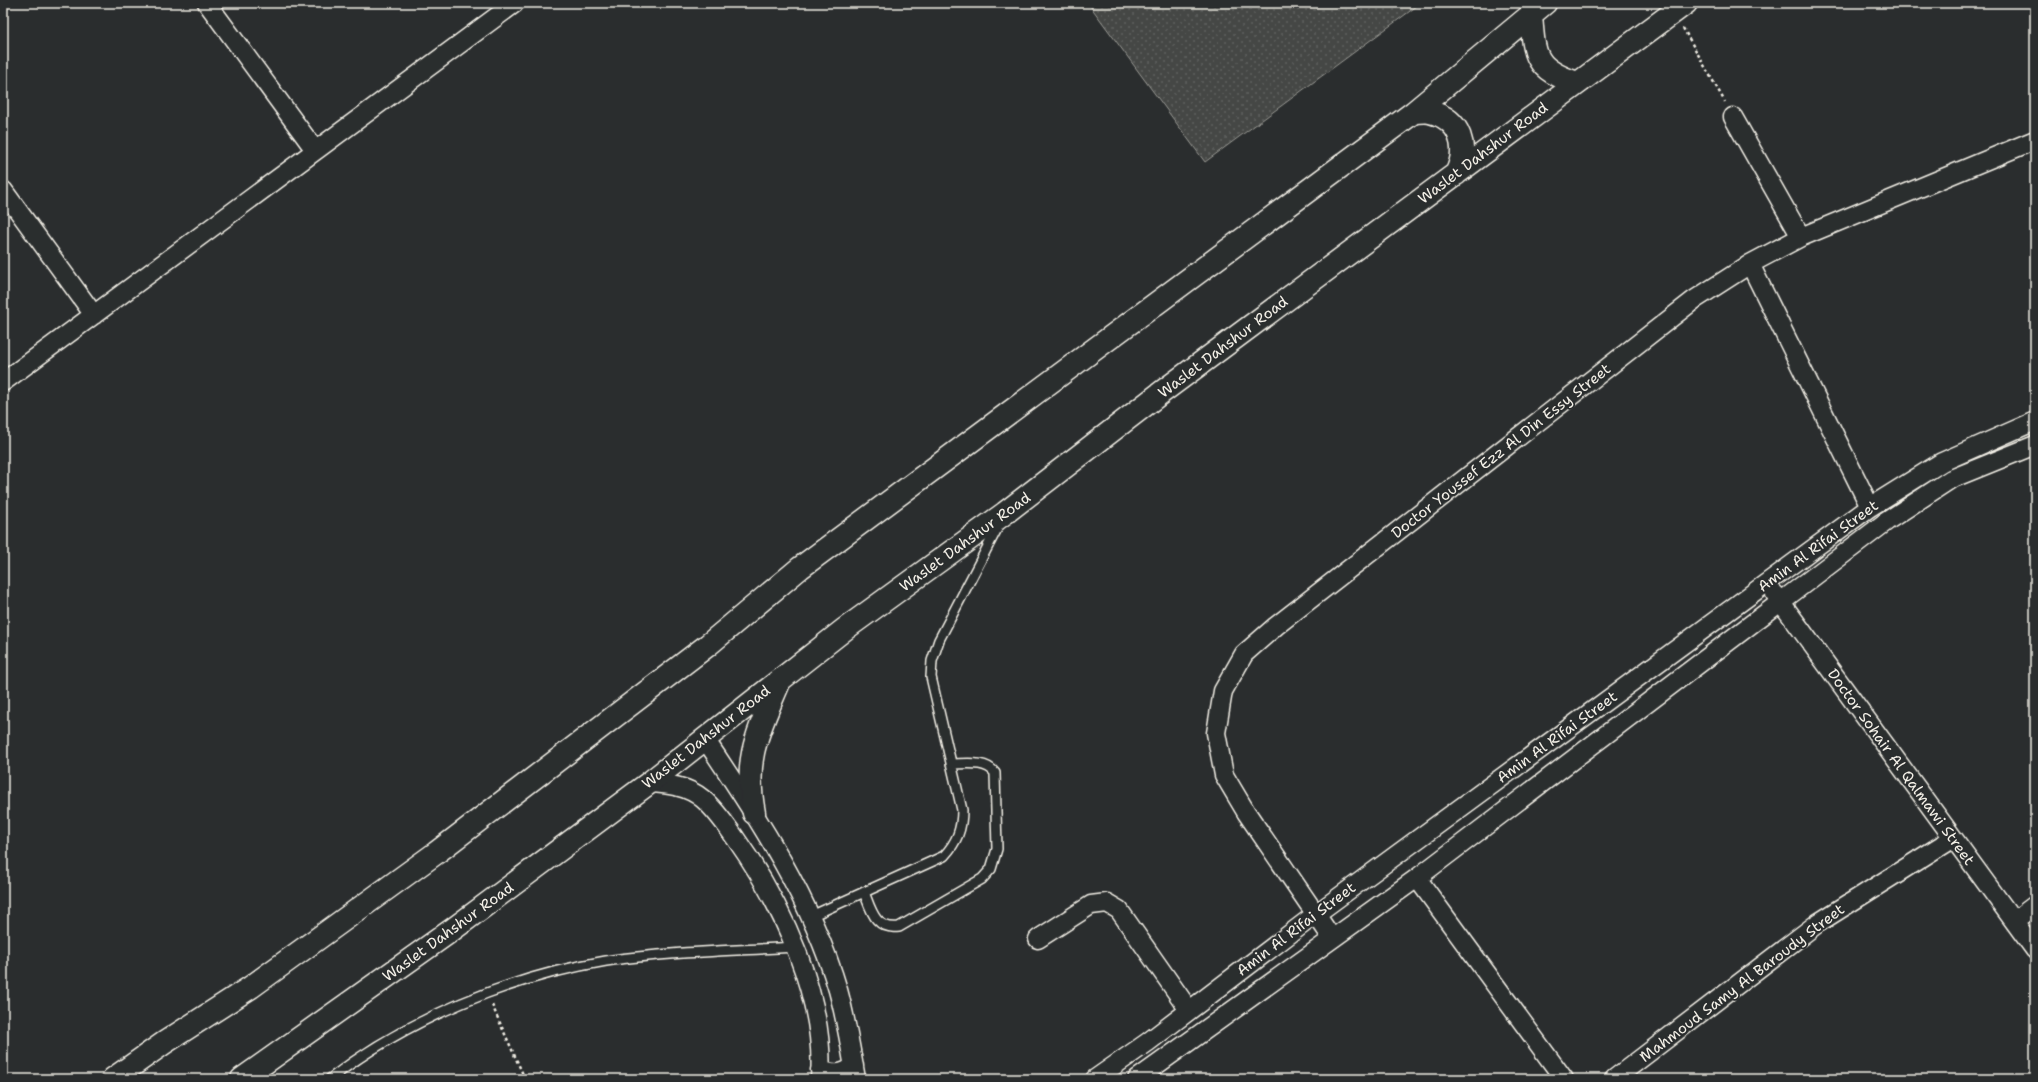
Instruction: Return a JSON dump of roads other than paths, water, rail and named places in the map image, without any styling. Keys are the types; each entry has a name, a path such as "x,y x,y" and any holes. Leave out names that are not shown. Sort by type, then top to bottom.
{"main road":[{"name":"Waslet Dahshur Road","path":"242,1079 452,930 649,783 845,629 1005,513 1162,392 1680,8"},
{"path":"1538,9 1533,43 1539,61 1552,74 1577,83"},
{"path":"113,1079 164,1043 251,987 436,853 708,645 806,564 1414,112 1538,9"},
{"path":"1414,112 1430,112 1450,121 1462,140 1462,162 1456,174"},
{"path":"754,813 750,793 752,752 758,733 781,678"}],"street":[{"path":"207,3 316,150"},
{"path":"3,382 516,3"},
{"path":"1733,117 1801,237"},
{"name":"Doctor Youssef Ezz Al Din Essy Street","path":"1332,938 1246,812 1224,775 1216,733 1223,691 1244,654 1276,626 1694,300 1750,264 1801,237 2035,140"},
{"path":"3,190 94,315"},
{"path":"1750,264 1870,507"},
{"name":"Amin Al Rifai Street","path":"1095,1079 1316,914 1870,507 1942,462 2035,421"},
{"name":"Amin Al Rifai Street","path":"1137,1079 1417,878 1887,521 1951,479 2035,445"},
{"path":"1942,462 1951,479"},
{"name":"Doctor Sohair Al Qalmawi Street","path":"1767,583 2035,950"},
{"path":"649,783 667,784 686,789 702,798 716,811 752,862 777,909 794,946 810,988 816,1015 820,1042 820,1074 838,1074 847,1072 855,1073 838,991 826,957 775,848 706,739"},
{"name":"Mahmoud Samy Al Baroudy Street","path":"1614,1079 1818,923 1953,838"},
{"path":"752,862 775,848"},
{"path":"1417,878 1564,1079"},
{"path":"1038,939 1091,905 1107,903 1119,910 1189,1010"},
{"path":"2014,921 2035,905"}],"lane":[{"path":"808,917 944,856 957,839 962,820 962,810 931,677 932,660 939,640 1005,513"},
{"path":"864,892 876,921 884,926 899,927 982,879 991,869 997,849 995,772 992,768 984,764 951,764"},
{"path":"330,1079 373,1049 443,1012 532,978 569,968 607,961 794,946"}]}
